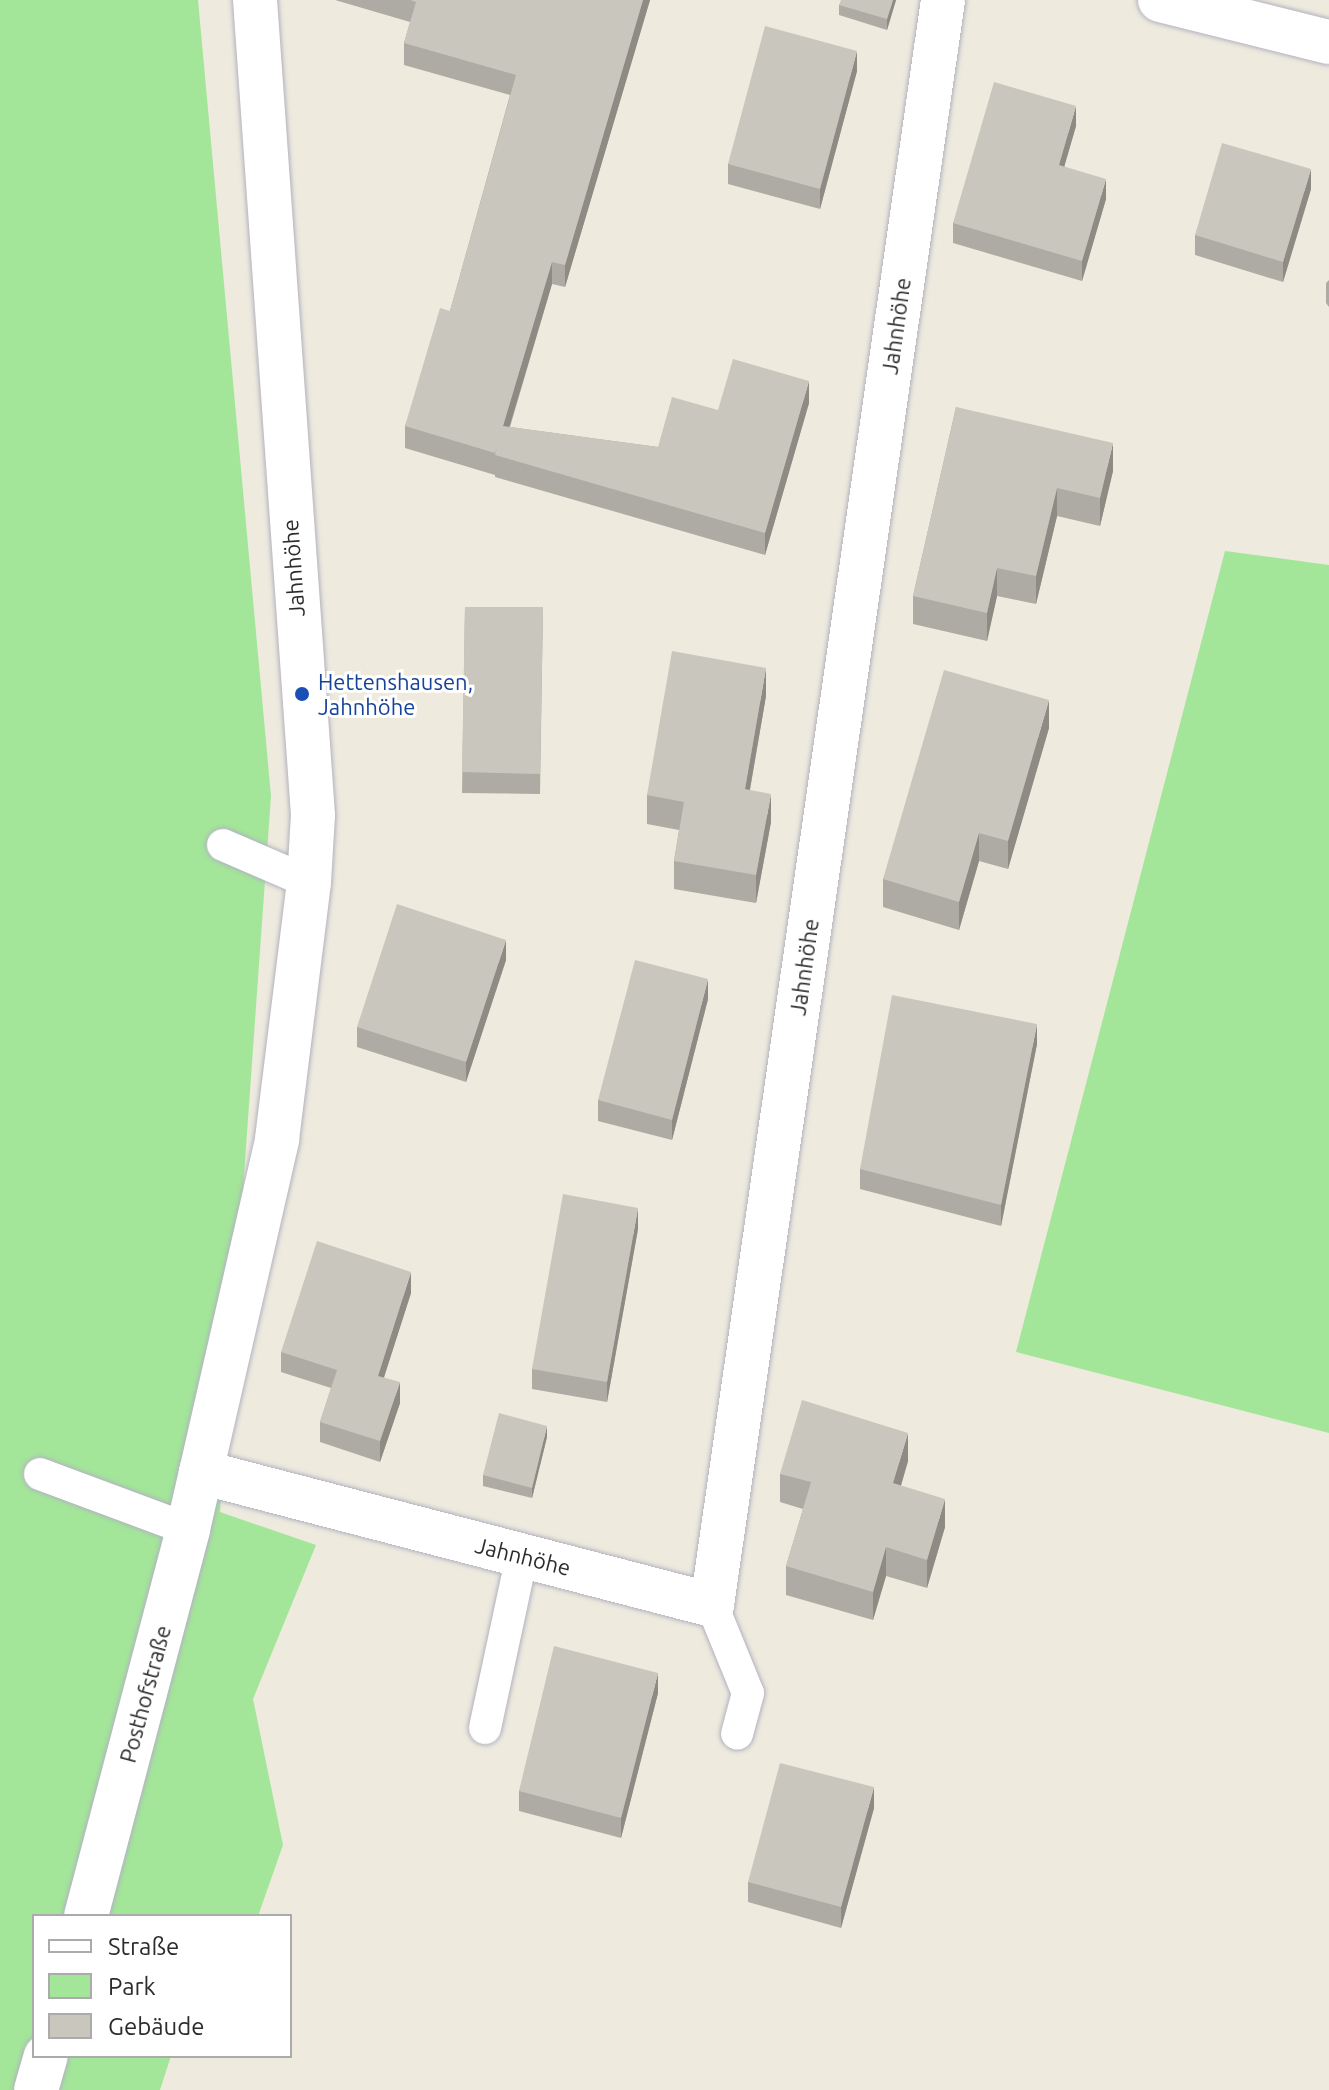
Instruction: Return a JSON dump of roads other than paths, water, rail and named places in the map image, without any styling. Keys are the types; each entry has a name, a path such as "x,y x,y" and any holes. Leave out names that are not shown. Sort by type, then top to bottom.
{"street":[{"name":"Jahnhöhe","path":"255,0 313,815 309,882 277,1139 201,1472 712,1605 943,0"},
{"path":"1160,0 1329,42"},
{"name":"Posthofstraße","path":"87,1914 201,1472"},
{"path":"36,2090 45,2058"}],"lane":[{"path":"223,845 309,882"},
{"path":"40,1474 188,1529"},
{"path":"485,1728 522,1556"},
{"path":"712,1605 748,1693 737,1734"}],"place":[{"name":"Hettenshausen, Jahnhöhe","path":"302,694"}]}
